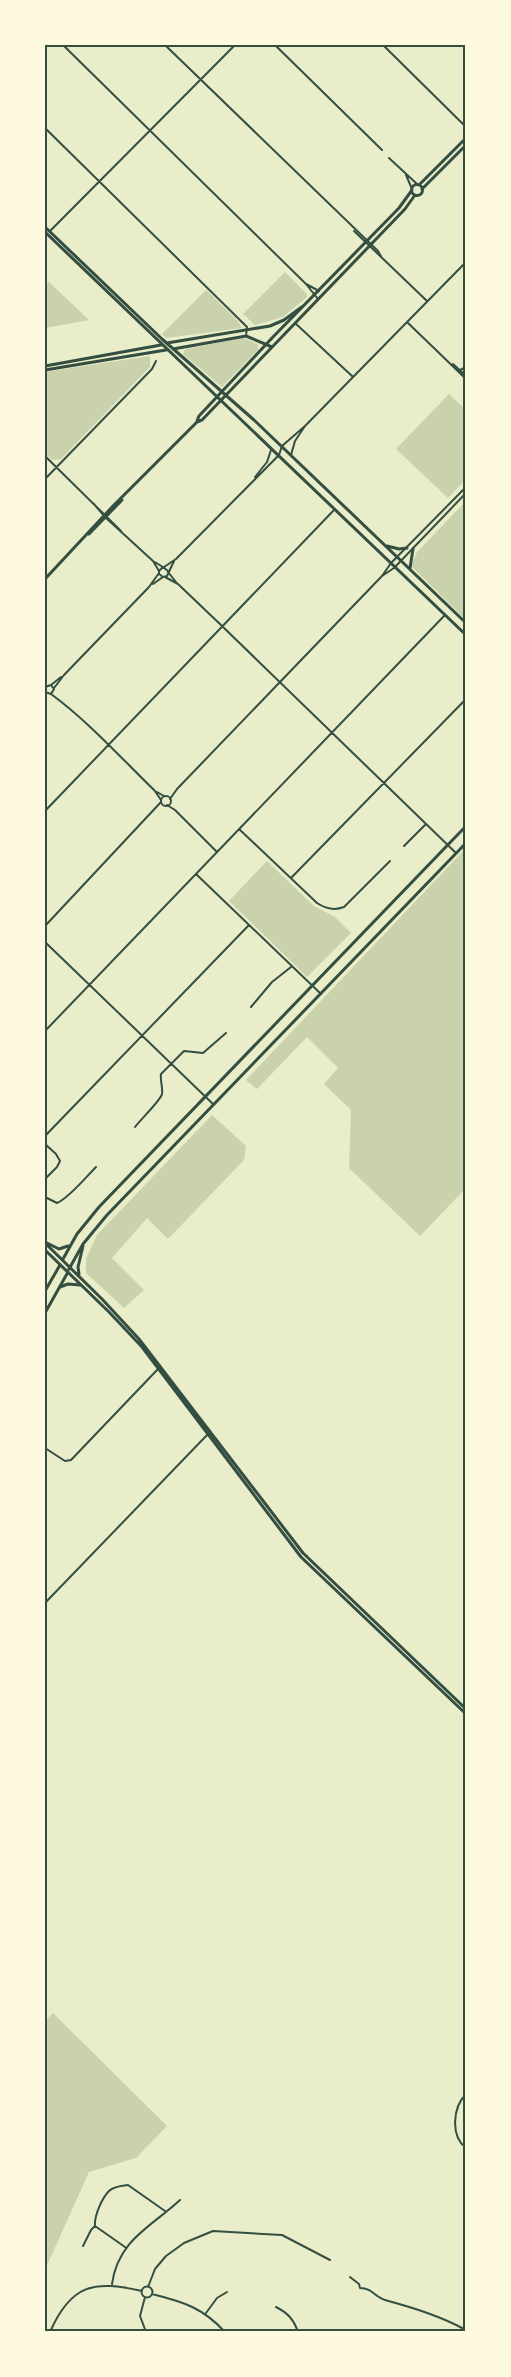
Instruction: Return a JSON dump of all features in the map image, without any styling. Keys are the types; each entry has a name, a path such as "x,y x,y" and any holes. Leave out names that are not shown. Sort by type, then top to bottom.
{"main road":[{"path":"45,579 197,422 221,401 368,245 404,203 412,189 466,138"},
{"path":"45,368 246,331 284,320 316,298 319,291 405,209 415,195 420,194 422,189 466,145"},
{"path":"418,185 422,189"},
{"path":"412,189 415,195"},
{"path":"45,227 47,235 466,635"},
{"path":"47,235 282,446 466,623"},
{"path":"197,422 199,416 309,301"},
{"path":"45,368 246,336 272,347"},
{"path":"385,546 407,548"},
{"path":"410,570 413,549"},
{"path":"45,1291 70,1244 99,1207 466,826"},
{"path":"45,1313 84,1244 102,1220 466,843"},
{"path":"45,1243 59,1249 70,1244"},
{"path":"45,1243 139,1339 301,1557 466,1714"},
{"path":"80,1277 78,1267 84,1244"},
{"path":"45,1250 128,1331 308,1559 466,1709"},
{"path":"60,1287 68,1284 81,1285"}],"street":[{"path":"63,45 306,284 316,298"},
{"path":"165,45 427,302"},
{"path":"47,235 235,45"},
{"path":"275,45 382,150"},
{"path":"383,45 466,127"},
{"path":"45,128 247,327 246,336"},
{"path":"389,158 418,185"},
{"path":"406,175 412,189"},
{"path":"149,587 164,577 176,559 279,455 282,446 305,426 466,262"},
{"path":"306,284 319,291"},
{"path":"407,322 466,376"},
{"path":"295,323 353,377"},
{"path":"45,479 152,369 156,361"},
{"path":"450,363 466,376"},
{"path":"460,370 466,367"},
{"path":"291,455 295,441 305,426"},
{"path":"255,477 267,462 271,447"},
{"path":"45,456 121,531 153,561 163,567 456,854"},
{"path":"163,803 170,801 177,789 466,487"},
{"path":"382,576 395,567 466,494"},
{"path":"45,810 335,509"},
{"path":"47,694 149,587 163,567 176,559"},
{"path":"153,561 164,577 178,584"},
{"path":"45,1030 445,615"},
{"path":"64,675 47,685 54,689 61,700 155,791 163,803 175,810 217,852"},
{"path":"47,694 61,700"},
{"path":"291,879 466,699"},
{"path":"45,926 163,803 165,796 177,789"},
{"path":"155,791 165,796 175,810"},
{"path":"404,846 426,824"},
{"path":"239,829 317,903 327,909 344,908 390,861"},
{"path":"196,874 321,994"},
{"path":"45,1136 249,925"},
{"path":"45,942 213,1104"},
{"path":"250,1007 272,982 291,966"},
{"path":"135,1127 146,1112 160,1100 161,1074 184,1051 203,1053 226,1033"},
{"path":"45,1144 60,1161 45,1179"},
{"path":"45,1197 57,1203 64,1200 76,1185 96,1167"},
{"path":"45,1448 65,1461 71,1460 158,1369"},
{"path":"45,1603 209,1433"},
{"path":"466,2094 457,2105 454,2115 462,2145 466,2148"},
{"path":"125,2247 95,2226 94,2218 109,2191 128,2185 165,2211"},
{"path":"112,2284 113,2271 125,2247 180,2200"},
{"path":"82,2246 95,2226"},
{"path":"50,2332 58,2314 73,2297 92,2287 112,2284 142,2291 148,2287 155,2269 166,2256 184,2243 213,2231 282,2235 330,2260"},
{"path":"350,2277 360,2288 372,2290 380,2298 430,2313 466,2330"},
{"path":"148,2287 152,2290 152,2294"},
{"path":"142,2291 145,2297 140,2316 146,2332"},
{"path":"206,2313 217,2298 227,2292"},
{"path":"145,2297 150,2297 152,2294"},
{"path":"152,2294 196,2307 206,2313 225,2332"},
{"path":"276,2307 285,2311 294,2321 298,2332"}],"green space":[{"path":"285,272 307,294 307,297 283,317 255,325 243,314"},
{"path":"49,281 89,320 45,328 45,286"},
{"path":"206,290 237,320 242,328 166,338 162,334"},
{"path":"244,338 258,344 258,350 222,387 183,354 185,349"},
{"path":"150,356 150,367 61,459 52,460 45,453 45,372"},
{"path":"449,394 466,410 466,479 448,498 396,449"},
{"path":"466,501 466,620 411,566 417,552"},
{"path":"466,848 466,1188 420,1236 349,1168 351,1110 324,1084 338,1068 307,1037 257,1089 246,1080"},
{"path":"267,861 314,906 335,917 351,933 307,977 229,901"},
{"path":"212,1115 246,1146 244,1160 168,1239 147,1218 112,1258 144,1290 124,1308 86,1273 86,1259 97,1235"},
{"path":"53,2013 167,2126 136,2158 89,2172 45,2270 45,2021"}]}
